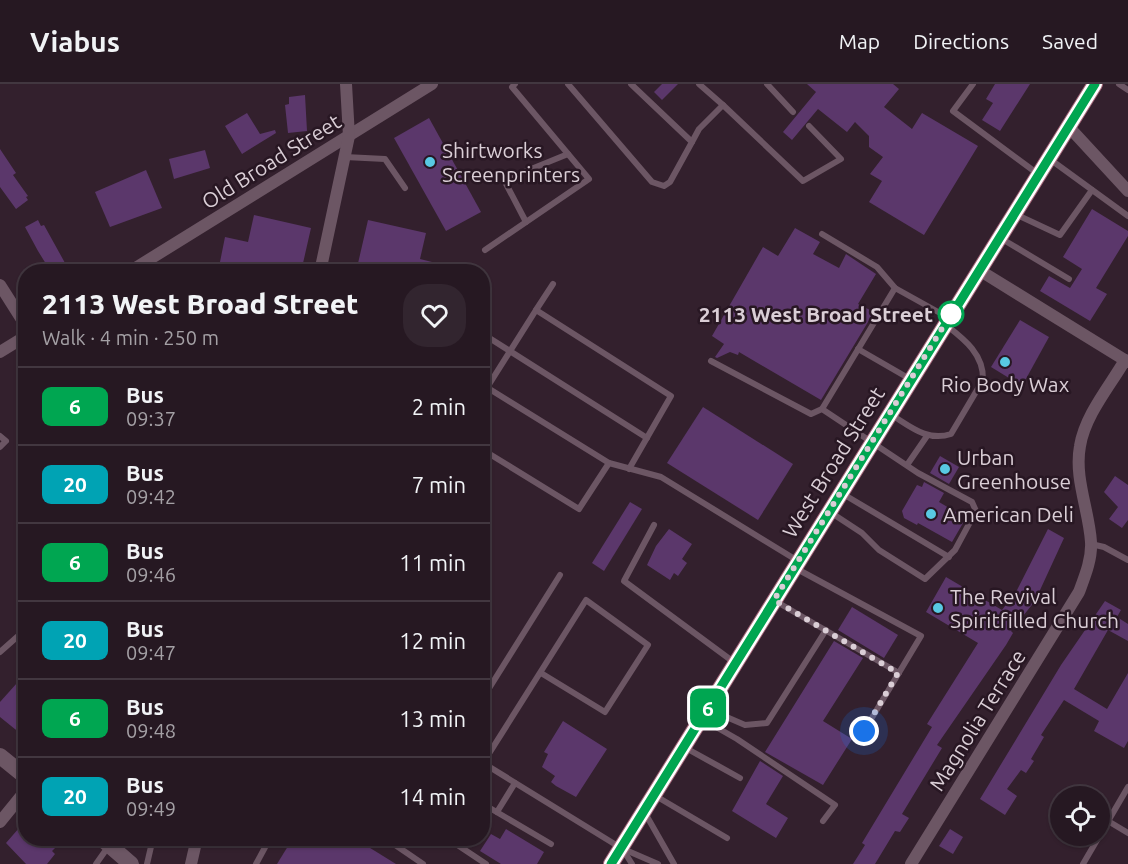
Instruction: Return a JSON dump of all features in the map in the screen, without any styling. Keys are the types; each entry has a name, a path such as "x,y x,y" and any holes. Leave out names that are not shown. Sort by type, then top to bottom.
{"main road":[{"name":"West Broad Street","path":"611,864 1095,84"},
{"path":"0,756 18,771"},
{"path":"110,846 131,864"}],"street":[{"path":"322,264 349,136 346,84"},
{"name":"Old Broad Street","path":"142,264 432,84"},
{"path":"1068,126 1128,191"},
{"path":"979,270 1127,361"},
{"path":"0,285 18,313"},
{"path":"0,352 18,341"},
{"name":"Magnolia Terrace","path":"911,864 1079,592 1086,574 1091,544 1080,478 1080,448 1088,422 1127,361"},
{"path":"0,822 18,800"},
{"path":"191,864 195,846"}],"lane":[{"path":"485,250 589,179 512,87 515,84"},
{"path":"568,84 658,185 670,182 699,129 723,105"},
{"path":"631,84 692,142"},
{"path":"699,84 803,181 841,159 809,126"},
{"path":"767,84 793,112"},
{"path":"973,84 953,111 1038,174"},
{"path":"1119,84 1128,90"},
{"path":"526,222 504,180 568,153"},
{"path":"345,157 384,159 405,188"},
{"path":"1048,158 1128,216"},
{"path":"1014,214 1060,235 1092,190"},
{"path":"822,234 877,267 895,288 947,321 971,344 983,373 983,380 951,434 941,437 927,436 890,413"},
{"path":"999,238 1069,279"},
{"path":"490,379 553,284"},
{"path":"711,362 811,414 822,409 895,288"},
{"path":"536,310 671,396 629,469"},
{"path":"490,338 647,438"},
{"path":"858,349 910,379"},
{"path":"490,389 609,464 661,477 796,564 921,636 864,731"},
{"path":"822,409 907,465 972,502 976,511 968,529 949,557 925,579 879,550 862,533 829,511"},
{"path":"0,436 6,441 0,447"},
{"path":"907,465 927,436"},
{"path":"490,454 579,509 609,464"},
{"path":"841,493 949,557"},
{"path":"654,525 624,581 735,664"},
{"path":"1091,544 1104,547 1128,560"},
{"path":"490,687 560,575"},
{"path":"490,752 586,600 648,645 605,712 540,673"},
{"path":"774,600 898,673"},
{"path":"704,713 745,725 767,723 826,630"},
{"path":"0,652 18,636"},
{"path":"704,713 737,739 835,804 823,821"},
{"path":"684,747 740,778"},
{"path":"490,767 621,848 658,864"},
{"path":"497,812 516,783"},
{"path":"1110,818 1128,787"},
{"path":"654,795 727,838"},
{"path":"490,808 551,844"},
{"path":"644,811 674,864"},
{"path":"1110,822 1128,833"},
{"path":"96,864 101,846"},
{"path":"147,864 151,846"},
{"path":"256,864 266,846"},
{"path":"394,846 412,861 423,864"},
{"path":"459,846 486,864"},
{"path":"1083,864 1093,846"},
{"path":"621,848 632,864"}],"building":[{"path":"662,84 678,84 662,100 654,92"},
{"path":"807,84 893,84 899,89 884,107 912,129 922,113 978,146 924,235 869,202 882,181 870,174 883,157 869,147 869,136 855,122 847,132 818,109 792,140 783,132 816,92"},
{"path":"995,84 1030,84 1000,131 982,120 993,103 986,99"},
{"path":"305,95 307,131 288,133 285,105 289,104 289,97"},
{"path":"247,113 260,134 275,130 276,133 242,154 225,126"},
{"name":"Shirtworks Screenprinters","path":"429,118 481,212 446,231 394,138"},
{"path":"0,149 16,173 13,175 28,196 26,197 28,200 16,209 0,187"},
{"path":"205,150 210,168 174,179 169,159"},
{"path":"146,170 162,208 110,227 95,192"},
{"path":"1092,209 1128,231 1128,236 1096,288 1107,294 1090,321 1040,291 1049,276 1070,288 1082,269 1063,257"},
{"path":"254,215 311,228 303,264 220,264 225,237 248,242"},
{"path":"38,220 41,226 44,225 66,264 46,264 25,227"},
{"path":"368,220 426,233 420,259 440,264 358,264"},
{"path":"795,228 820,242 813,254 839,268 846,254 876,274 858,304 874,312 821,400 739,352 738,355 730,352 715,357 724,344 712,336 763,247 778,256"},
{"path":"1020,320 1049,337 1022,386 991,367"},
{"path":"703,407 793,464 758,520 667,463"},
{"name":"Urban Greenhouse","path":"940,456 959,467 949,484 930,473"},
{"path":"1115,476 1128,485 1128,520 1122,528 1109,519 1118,507 1104,492"},
{"name":"American Deli","path":"924,482 944,493 939,502 966,518 952,542 904,518 902,511 917,485 922,487"},
{"path":"630,502 642,509 604,571 592,563"},
{"path":"669,529 692,544 682,559 687,563 678,576 674,573 670,580 647,565 656,546"},
{"path":"1048,529 1064,538 1035,601 1011,631 1013,633 1006,645 937,745 942,748 902,814 909,818 900,832 895,831 875,864 853,864 865,845 862,843 932,727 927,724 978,643 926,612 946,577 1002,610 1016,592"},
{"path":"1105,601 1121,610 1117,617 1128,624 1128,641 1108,630 1074,689 1107,709 1128,673 1128,741 1124,748 1094,731 1099,721 1064,700 1041,735 1044,737 1031,759 1034,761 1026,773 1021,770 1007,789 1017,796 1005,815 980,799 1061,665"},
{"path":"852,607 898,635 884,658 838,630"},
{"path":"834,641 863,658 823,721 852,739 823,785 765,752"},
{"path":"18,682 18,732 0,717 0,702"},
{"path":"563,721 607,749 576,797 551,782 555,776 542,767 548,754 544,752"},
{"path":"760,761 783,776 766,804 788,818 776,838 732,811"},
{"path":"18,829 18,846 57,846 52,851 55,854 47,864 26,864 6,843"},
{"path":"506,829 544,852 537,864 501,864 480,851 483,846 490,846 491,834 500,839"},
{"path":"950,829 963,837 953,854 939,846"},
{"path":"288,846 367,846 396,864 277,864"}],"bus line":[{"name":"6","path":"611,864 1095,84"}],"place":[{"name":"Shirtworks Screenprinters","path":"430,162"},
{"name":"2113 West Broad Street","path":"951,314"},
{"name":"Rio Body Wax","path":"1005,362"},
{"name":"Urban Greenhouse","path":"945,469"},
{"name":"American Deli","path":"931,514"},
{"name":"The Revival Spiritfilled Church","path":"938,608"}],"route":[{"path":"864,731 898,673 774,600 951,314"}]}
